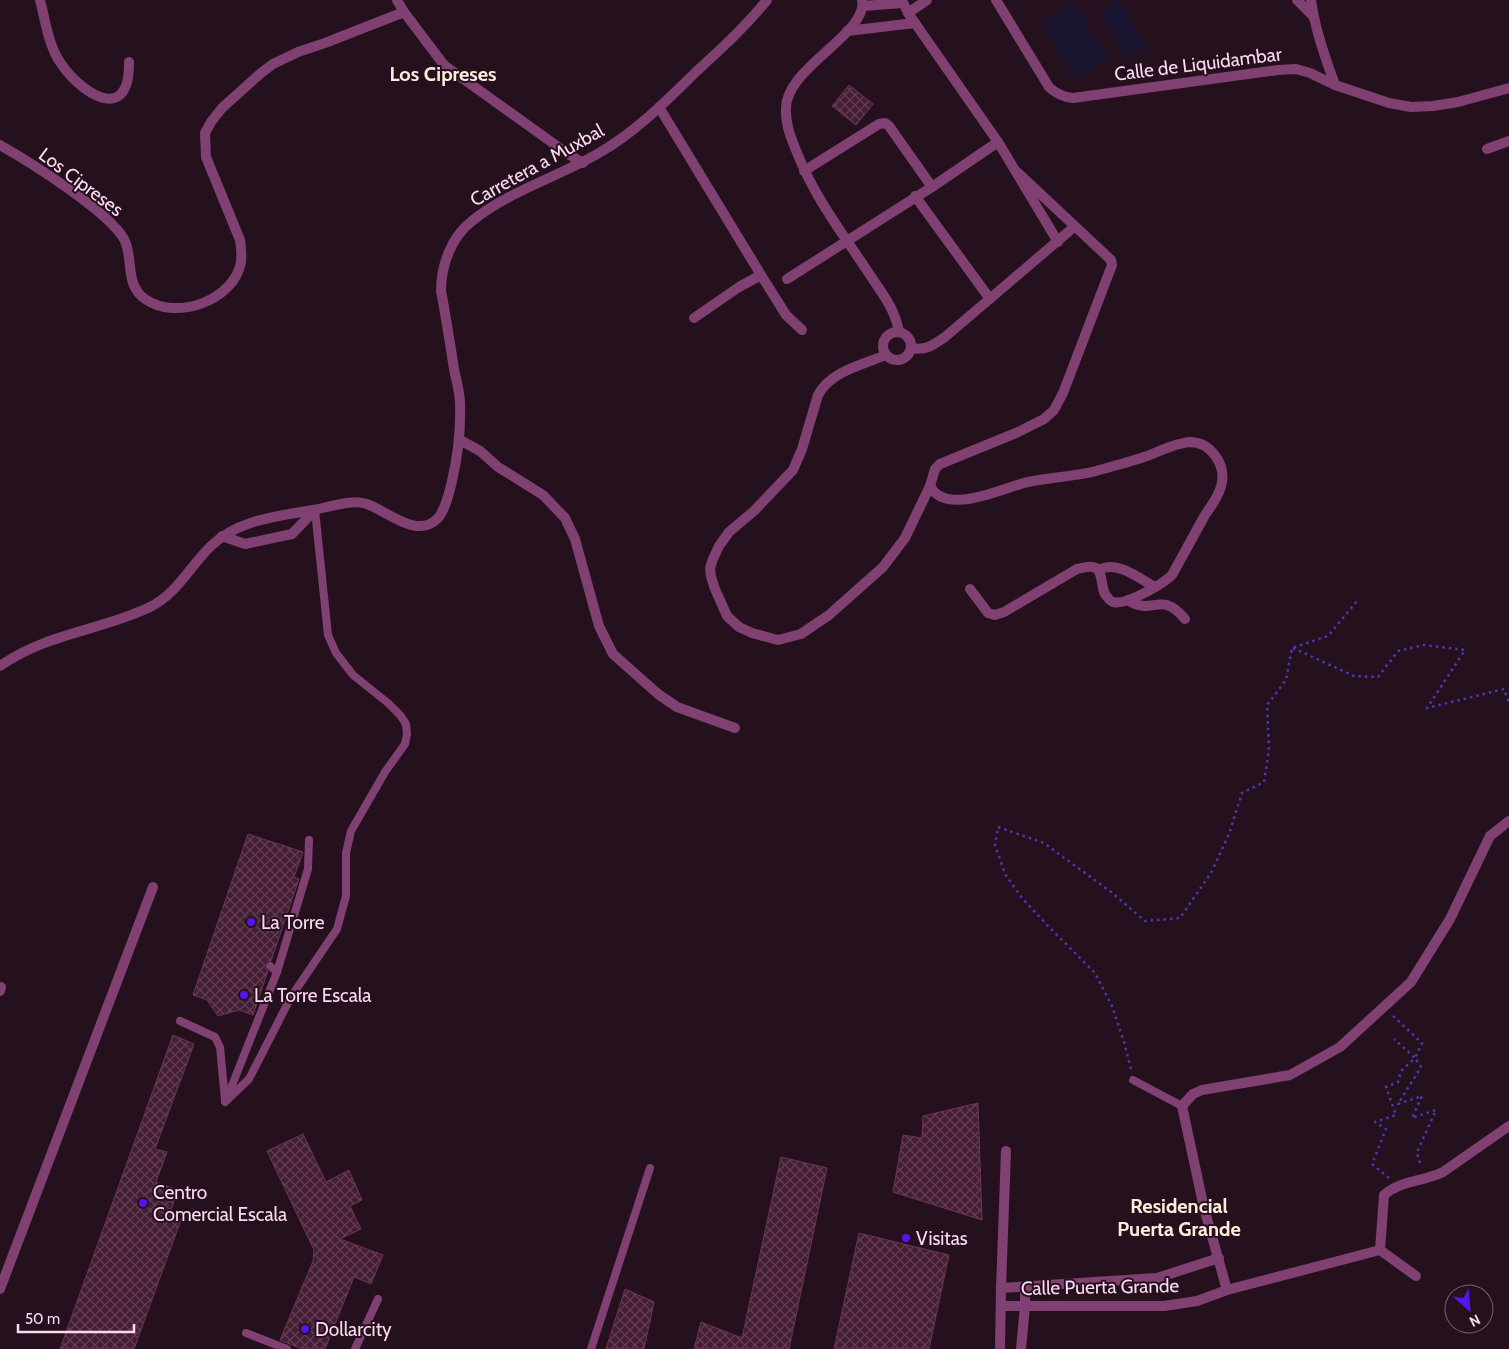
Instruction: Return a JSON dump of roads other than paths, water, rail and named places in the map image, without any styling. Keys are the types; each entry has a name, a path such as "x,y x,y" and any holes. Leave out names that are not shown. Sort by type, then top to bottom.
{"street":[{"path":"40,0 56,57 70,76 92,94 110,99 120,95 126,87 129,78 129,62"},
{"path":"397,0 444,65 583,163"},
{"name":"Carretera a Muxbal","path":"0,666 13,657 61,636 111,622 162,601 210,546 222,536 244,525 352,502 367,504 413,525 430,524 438,519 450,493 460,440 460,402 441,291 444,264 455,240 471,221 504,200 583,163 609,148 633,130 742,28 767,0"},
{"path":"908,13 927,0"},
{"name":"Calle de Liquidambar","path":"996,0 1049,87 1055,93 1066,97 1083,97 1296,69 1389,104 1411,107 1458,102 1509,88"},
{"path":"1296,0 1313,16"},
{"path":"1311,0 1313,16 1335,85"},
{"path":"899,332 892,308 819,200 804,170 789,134 785,102 795,83 854,24 862,3 902,2 1018,172 1058,242"},
{"name":"Los Cipreses","path":"0,146 70,191 115,227 125,241 131,280 145,298 157,304 179,307 197,305 212,300 225,290 241,264 242,252 240,240 206,157 205,133 211,122 222,108 261,72 274,64 298,52 404,12"},
{"path":"847,32 915,23"},
{"path":"659,107 786,315 802,330"},
{"path":"804,170 879,124 885,123 932,187"},
{"path":"1487,149 1509,140"},
{"path":"787,279 915,196 932,187 998,142"},
{"path":"886,354 835,376 822,387 802,449 793,470 754,511 729,532 718,546 710,568 711,577 727,616 740,627 752,633 778,640 801,634 813,627 883,567 905,538 930,486 935,470 940,464 1016,433 1044,419 1054,410 1063,393 1112,265 1111,260 1018,172"},
{"path":"915,196 990,300"},
{"path":"911,348 921,350 934,344 990,300 1074,227"},
{"path":"694,318 739,287 761,275"},
{"path":"899,332 909,338 911,348 910,354 901,360 895,360 886,354 883,349 885,339 889,334 899,332"},
{"path":"460,440 480,451 498,467 543,495 565,518 575,539 599,626 613,654 658,694 677,706 735,728"},
{"path":"930,486 933,492 947,499 972,498 1029,482 1093,472 1176,445 1191,442 1202,445 1216,456 1222,468 1222,482 1216,498 1172,575 1165,583 1119,603 1111,601 1105,594 1098,570 1095,567 1077,569 1004,612 994,615 988,614 970,589"},
{"path":"222,536 245,544 292,534 315,510"},
{"path":"1098,570 1111,566 1118,567 1155,587"},
{"path":"1128,600 1136,605 1145,607 1162,603 1171,606 1185,619"},
{"path":"1227,1290 1204,1208 1182,1106 1193,1094 1202,1090 1290,1075 1340,1047 1411,982 1450,919 1490,836 1509,821"},
{"path":"0,1289 153,887"},
{"path":"1416,1276 1380,1250 1384,1196 1398,1185 1432,1177 1443,1172 1509,1126"},
{"path":"1000,1349 1006,1151"},
{"name":"Calle Puerta Grande","path":"1001,1306 1164,1306 1197,1301 1227,1290 1380,1250"},
{"name":"Calle Puerta Grande","path":"1001,1288 1157,1278 1219,1258"},
{"path":"1021,1349 1026,1306 1025,1286"}],"lane":[{"path":"225,1102 249,1079 291,996 337,929 346,896 346,853 351,831 381,779 405,744 407,734 406,724 400,715 353,675 336,653 328,635 315,510"},
{"path":"225,1102 277,972 308,869 309,840"},
{"path":"270,966 277,972"},
{"path":"180,1021 215,1037 220,1047 225,1102"},
{"path":"1133,1080 1182,1106"},
{"path":"591,1349 650,1168"},
{"path":"355,1349 378,1298"},
{"path":"246,1333 287,1349"}],"place":[{"name":"La Torre","path":"251,922"},
{"name":"La Torre Escala","path":"244,995"},
{"name":"Centro Comercial Escala","path":"143,1203"},
{"name":"Visitas","path":"906,1238"},
{"name":"Dollarcity","path":"305,1329"}],"district":[{"name":"Los Cipreses","path":"443,74"},
{"name":"Residencial Puerta Grande","path":"1179,1218"}]}
